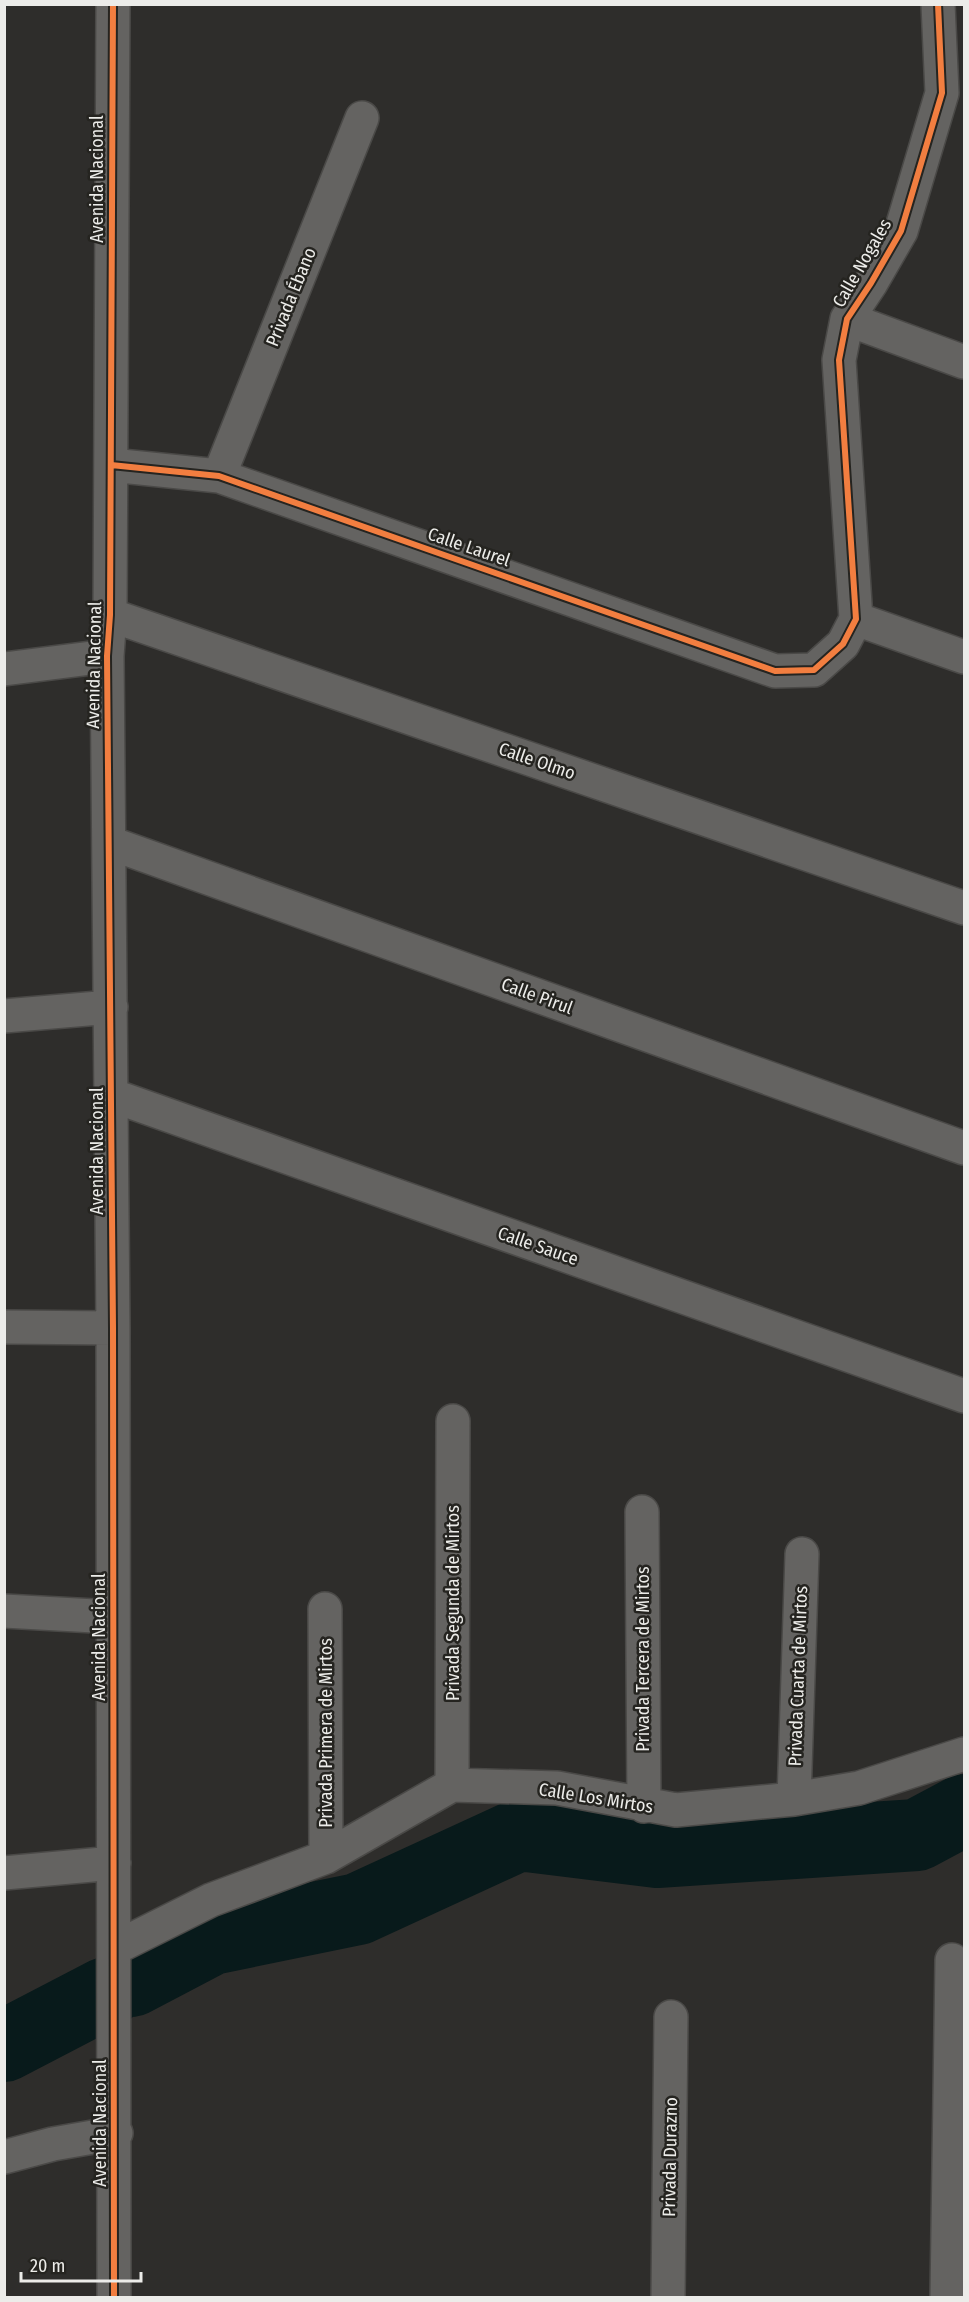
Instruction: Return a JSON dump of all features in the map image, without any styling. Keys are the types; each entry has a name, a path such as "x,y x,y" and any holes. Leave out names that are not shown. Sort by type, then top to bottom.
{"street":[{"name":"Avenida Nacional","path":"113,4 110,615 107,656 113,1328 116,2133 114,2298"},
{"name":"Calle Nogales","path":"856,619 839,360 847,319 871,284 901,231 953,95 938,4"},
{"name":"Privada Ébano","path":"219,476 362,118"},
{"path":"847,319 964,362"},
{"name":"Calle Laurel","path":"111,465 219,476 775,671 814,670 843,644 856,619"},
{"name":"Calle Olmo","path":"110,615 964,908"},
{"path":"856,619 964,657"},
{"path":"4,669 107,656"},
{"name":"Calle Pirul","path":"110,843 964,1148"},
{"path":"4,1016 111,1007"},
{"name":"Calle Sauce","path":"111,1095 964,1396"},
{"path":"4,1327 113,1328"},
{"name":"Privada Segunda de Mirtos","path":"452,1785 453,1421"},
{"name":"Privada Tercera de Mirtos","path":"642,1512 644,1806"},
{"name":"Privada Cuarta de Mirtos","path":"794,1799 802,1554"},
{"name":"Privada Primera de Mirtos","path":"325,1609 326,1857"},
{"path":"4,1611 113,1617"},
{"name":"Calle Los Mirtos","path":"452,1785 557,1788 644,1806 676,1810 794,1799 859,1788 964,1754"},
{"path":"114,1948 212,1900 326,1857 452,1785"},
{"path":"4,1873 114,1863"},
{"path":"947,2298 952,1960"},
{"name":"Privada Durazno","path":"668,2298 671,2017"},
{"path":"4,2157 53,2144 116,2133"}],"waterway":[{"path":"132,1981 212,1939 358,1909 519,1835 657,1852 917,1835 964,1810"},
{"path":"4,2046 106,1993"}],"cycle path":[{"path":"113,4 110,615 107,656 113,1328 114,2298"},
{"path":"111,465 219,476 775,671 814,670 843,644 856,619 839,360 847,319 901,231 942,93 938,4"}]}
